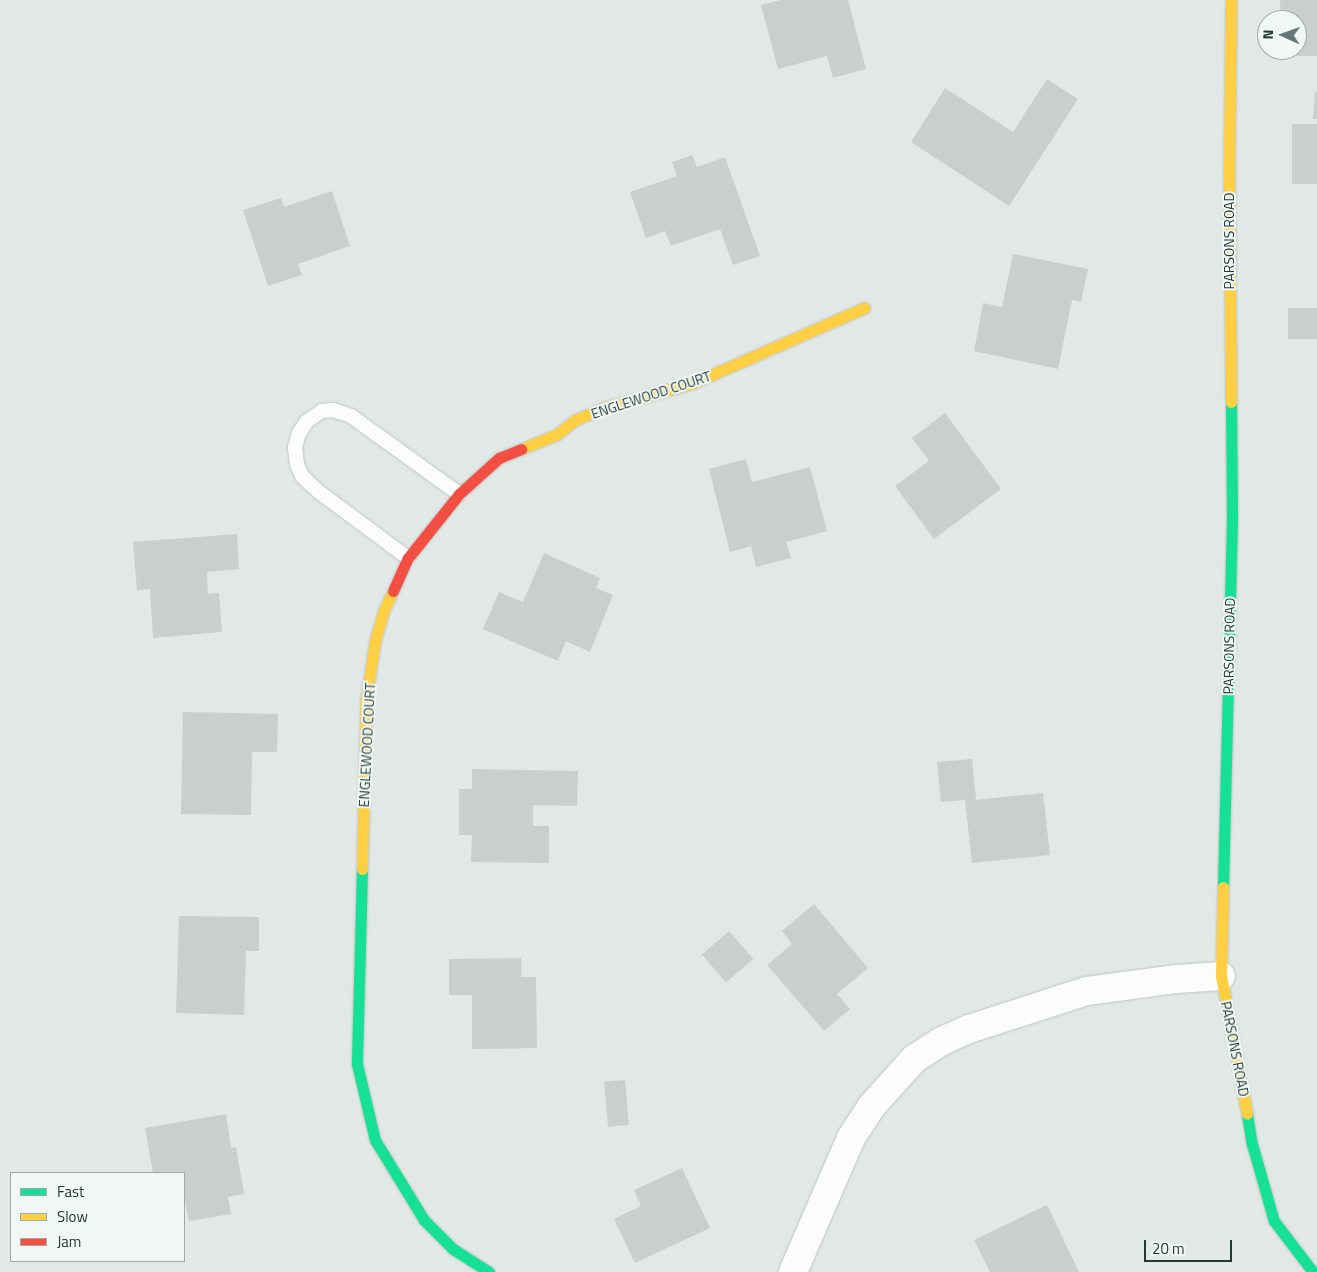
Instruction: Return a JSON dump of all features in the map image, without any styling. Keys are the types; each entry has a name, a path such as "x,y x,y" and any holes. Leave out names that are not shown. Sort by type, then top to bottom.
{"street":[{"name":"PARSONS ROAD","path":"1231,0 1229,176 1232,515 1221,976 1252,1144 1274,1221 1313,1272"},
{"name":"ENGLEWOOD COURT","path":"490,1272 453,1249 424,1220 375,1140 357,1064 366,701 375,641 384,610 408,558 458,494 499,458 556,435 575,420 603,408 693,383 864,308"},
{"path":"793,1272 851,1138 871,1107 914,1059 942,1041 969,1029 1087,991 1177,978 1221,976"}],"lane":[{"path":"408,558 319,492 302,476 297,464 295,448 299,433 307,421 322,411 333,410 351,416 458,494"}],"building":[{"path":"781,0 848,0 866,69 833,78 827,56 778,69 761,5"},
{"path":"1280,0 1317,0 1317,56 1307,56 1307,10 1280,10"},
{"path":"1047,79 1078,99 1009,206 911,142 945,88 1013,132"},
{"path":"1315,92 1317,92 1317,119 1313,119"},
{"path":"1292,124 1317,124 1317,184 1292,184"},
{"path":"692,155 697,167 725,157 760,256 733,265 720,229 671,246 665,231 646,238 630,192 677,176 672,162"},
{"path":"332,191 350,246 298,264 302,275 268,286 243,210 281,198 284,207"},
{"path":"1013,254 1088,269 1081,302 1072,300 1058,369 974,351 983,303 1002,307"},
{"path":"1288,308 1317,308 1317,339 1288,339"},
{"path":"945,413 1001,489 934,539 895,486 929,461 912,438"},
{"path":"746,459 752,482 810,467 827,531 786,542 791,558 756,567 751,546 730,552 709,469"},
{"path":"237,534 239,569 207,572 208,594 219,593 222,632 153,638 150,589 137,590 133,542"},
{"path":"544,553 600,578 596,588 613,595 590,652 566,641 558,661 483,629 499,592 523,602"},
{"path":"183,712 278,714 277,752 252,752 251,815 181,814"},
{"path":"972,759 976,800 1043,793 1050,855 972,863 965,800 941,802 937,762"},
{"path":"472,769 578,771 577,806 533,805 533,826 549,826 549,863 471,862 472,835 459,835 459,789 472,789"},
{"path":"814,904 868,968 837,994 850,1009 824,1031 767,965 792,944 782,931"},
{"path":"179,916 259,917 259,951 246,951 244,1015 176,1013"},
{"path":"729,931 753,959 726,983 702,955"},
{"path":"521,958 521,977 536,977 537,1048 472,1049 472,995 449,995 449,959"},
{"path":"625,1080 629,1125 608,1127 604,1082"},
{"path":"226,1114 231,1148 236,1147 244,1194 228,1197 231,1214 189,1221 185,1202 185,1172 153,1172 145,1128"},
{"path":"682,1168 710,1228 635,1263 614,1219 641,1206 634,1190"},
{"path":"1047,1205 1079,1272 990,1272 974,1240"}],"traffic: fast":[{"path":"1223,887 1232,515 1231,402"},
{"path":"362,869 357,1064 375,1140 424,1220 453,1249 489,1272"},
{"path":"1247,1114 1252,1144 1274,1221 1313,1272"}],"traffic: slow":[{"path":"1231,0 1229,176 1231,402"},
{"path":"521,449 556,435 575,420 603,408 693,383 864,308"},
{"path":"362,869 366,701 375,641 384,610 393,591"},
{"path":"1223,887 1221,976 1247,1114"}],"traffic: jam":[{"path":"393,591 408,558 459,494 499,458 521,449"}]}
